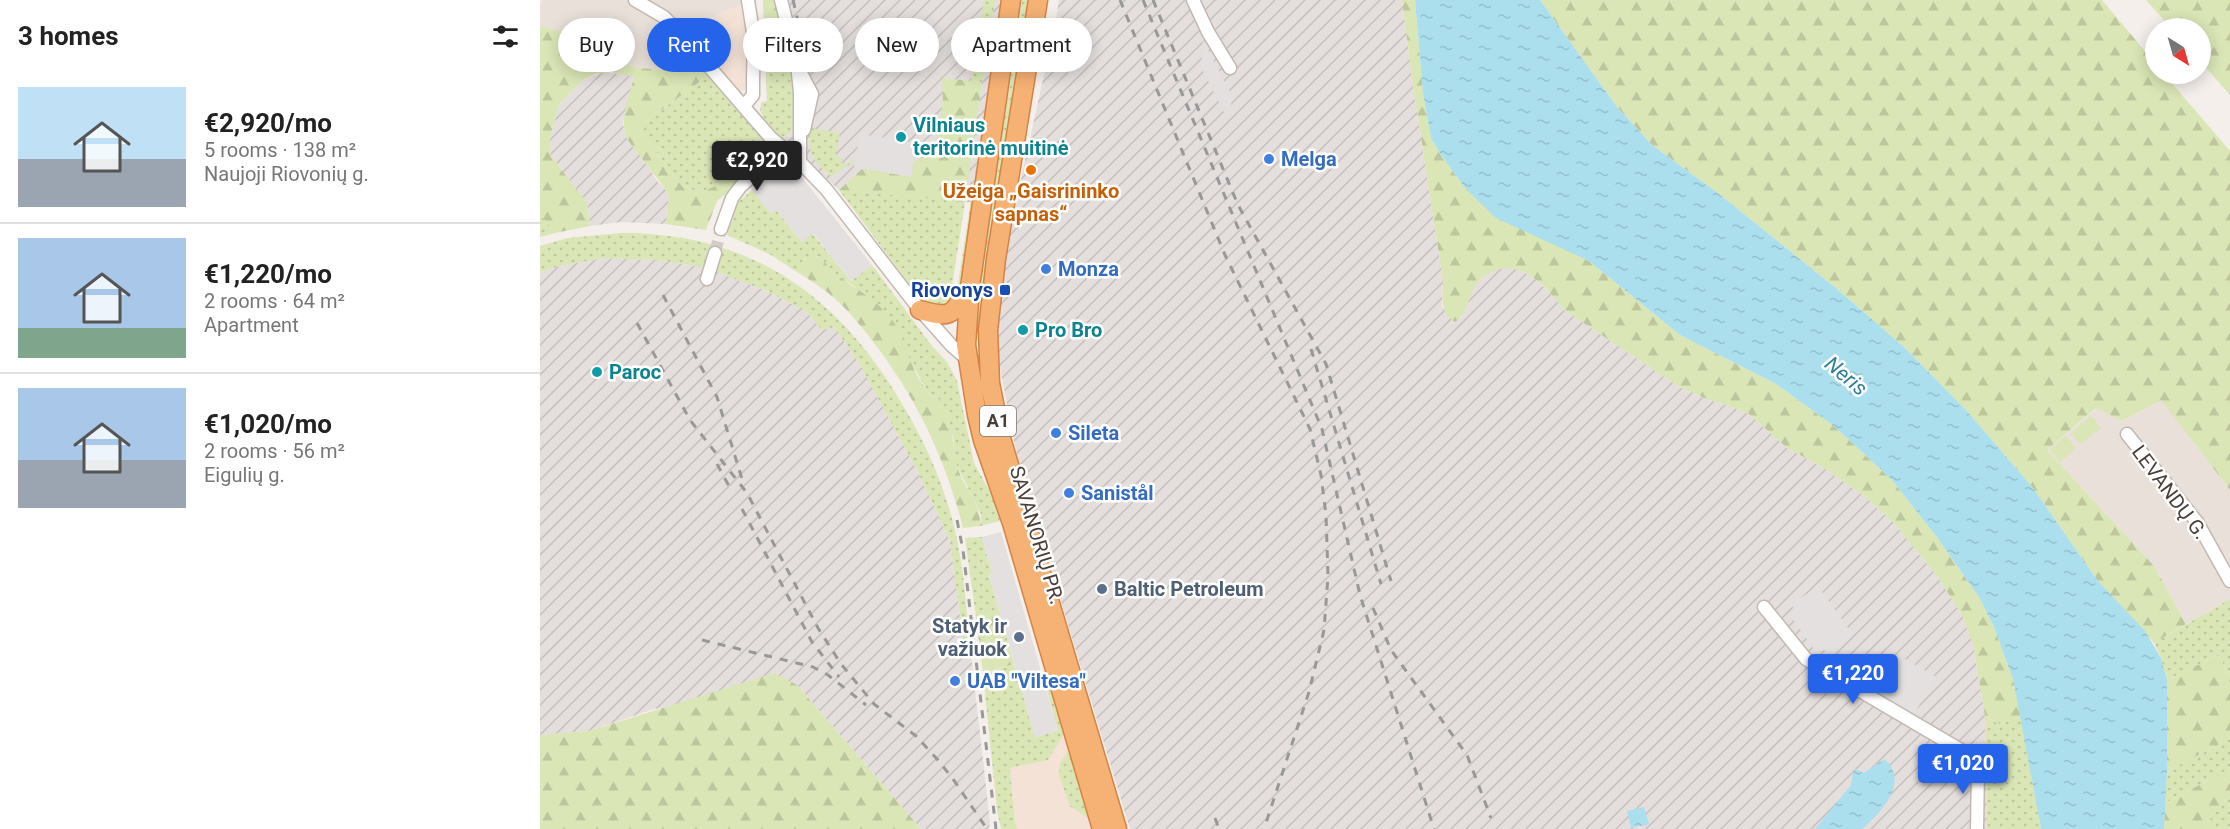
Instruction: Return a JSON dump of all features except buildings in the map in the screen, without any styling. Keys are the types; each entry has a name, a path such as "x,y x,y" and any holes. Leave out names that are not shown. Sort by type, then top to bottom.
{"highway":[{"name":"SAVANORIŲ PR.","path":"1009,18 1011,0"},
{"name":"SAVANORIŲ PR.","path":"1035,18 1038,0"},
{"name":"SAVANORIŲ PR.","path":"1002,72 970,287 967,313 967,359 983,440 1012,523 1102,829"},
{"name":"SAVANORIŲ PR.","path":"1026,72 991,293 987,344 990,383 1001,438 1117,829"},
{"path":"920,310 940,316 949,315 957,308 970,287"},
{"path":"967,359 989,366"}],"street":[{"path":"635,0 664,17 783,149 800,162 826,189 920,310 951,345 967,359"},
{"path":"744,106 753,95 754,39 748,0"},
{"path":"781,0 797,63 812,94 808,120 801,137 800,162"},
{"path":"1193,0 1208,32 1230,68"},
{"path":"720,229 732,198 741,186 783,149"},
{"path":"707,279 714,253"},
{"name":"LEVANDŲ G.","path":"2127,435 2197,522 2230,581"},
{"path":"1764,607 1806,659 1976,759 1978,768 1977,829"}],"shaded area":[{"path":"542,0 743,0 744,3 711,18 647,18 647,69 635,67 635,18 558,18 558,31 540,26"},
{"path":"763,0 1006,0 1003,18 951,18 951,72 995,72 976,203 839,190 787,141 777,135 760,111 761,103 767,101 766,72 843,72 843,18 764,18"},
{"path":"1059,0 1402,0 1443,281 1442,307 1461,318 1476,283 1489,272 1505,267 1520,270 1534,278 1564,310 1678,386 1749,414 1787,448 1824,468 1864,496 1893,522 1937,576 1962,615 1973,645 1985,716 1987,829 1130,829 1017,456 999,362 996,325 1010,229 1045,72 1092,72 1092,18 1056,18"},
{"path":"744,3 746,18 743,18 743,72 747,72 747,89 743,91 737,90 721,72 731,72 731,18 711,18"},
{"path":"1203,40 1233,98 1227,118 1201,67"},
{"path":"604,72 634,76 623,122 624,130 658,182 666,190 669,198 666,224 621,222 590,226 587,203 551,156 549,143 559,105 582,81"},
{"path":"860,134 917,143 911,177 854,167"},
{"path":"782,166 790,175 796,170 872,265 851,281 813,233 802,242 776,210 771,214 752,190"},
{"path":"603,258 656,260 703,267 765,290 807,312 822,330 834,327 859,363 919,474 950,541 965,652 972,663 989,829 921,829 797,685 654,709 589,731 540,735 540,272"},
{"path":"2161,399 2230,490 2230,599 2186,624 2154,566 2047,450 2097,408 2123,421"},
{"name":"Statyk ir važiuok","path":"1001,532 1058,731 1035,737 989,574 992,573 982,537"},
{"path":"1818,586 1853,635 1827,654 1823,648 1817,653 1790,615 1796,611 1791,605"},
{"path":"1898,655 1936,677 1914,714 1866,686 1878,666 1888,672"},
{"path":"1064,734 1092,829 1018,829 1015,823 1010,768 1048,760"}],"green space":[{"path":"763,0 774,0 778,18 764,18"},
{"path":"984,0 995,0 992,18 981,18"},
{"path":"1002,0 1007,0 1004,18 999,18"},
{"path":"1022,0 1031,0 1028,18 1019,18"},
{"path":"1402,0 1415,0 1423,93 1431,138 1465,188 1557,245 1589,261 1680,335 1776,384 1834,426 1892,480 1939,540 1979,597 1993,625 2013,679 2021,717 1998,724 1985,716 1973,645 1962,615 1937,576 1893,522 1864,496 1824,468 1787,448 1749,414 1678,386 1564,310 1544,286 1527,273 1507,268 1491,272 1479,280 1459,319 1455,322 1446,314"},
{"path":"1540,0 2102,0 2145,51 2145,84 2173,84 2230,151 2230,490 2161,400 2122,421 2096,408 2047,450 2154,566 2186,624 2154,643 2097,580 2033,488 1966,410 1904,347 1837,289 1719,194 1652,145 1617,107"},
{"path":"2146,0 2230,0 2230,95 2211,73 2211,18 2162,18"},
{"path":"540,26 558,31 558,72 611,72 595,74 582,81 559,105 549,143 551,156 587,203 590,226 555,233 540,214"},
{"path":"635,67 647,69 647,72 706,72 709,75 638,127 681,185 702,191 732,175 738,184 717,201 706,230 666,224 669,198 666,190 627,139 625,131 626,108 634,77 611,72 635,72"},
{"path":"766,72 791,72 795,105 794,118 792,131 783,137 770,129 764,119 761,103 767,101"},
{"path":"972,72 984,72 982,82 971,81"},
{"path":"991,72 996,72 963,287 959,292 957,290"},
{"path":"1011,72 1018,72 981,327 977,327 979,275"},
{"path":"709,75 775,150 738,184 731,175 713,187 702,191 681,185 638,127"},
{"path":"942,78 982,82 965,202 839,190 862,169 911,176 913,162 935,152 943,100"},
{"path":"810,128 840,133 836,157 842,158 842,163 846,164 852,160 855,161 831,176 813,156"},
{"path":"752,190 771,213 776,210 801,241 812,233 851,281 872,265 932,346 947,362 957,381 974,463 995,501 1000,521 980,526 981,514 956,464 953,436 940,400 928,392 910,361 899,332 853,285 838,276 817,256 806,258 797,272 771,255 727,235 738,202"},
{"path":"839,190 965,202 952,287 954,297 952,302 943,306 921,300"},
{"path":"540,214 555,233 540,237"},
{"path":"622,233 669,236 712,245 752,259 788,279 821,304 851,333 879,368 904,407 930,458 944,494 955,531 961,564 972,663 965,652 950,541 919,474 859,363 834,327 822,330 807,312 765,290 703,267 656,260 603,258 540,272 540,246 568,238"},
{"path":"812,255 820,258 837,274 874,301 895,324 918,377 946,409 959,472 976,504 980,526 963,528 939,454 917,408 889,364 845,308 797,272 806,258"},
{"path":"2091,416 2101,428 2080,444 2071,433"},
{"path":"2066,436 2076,448 2060,462 2050,450"},
{"path":"982,537 992,573 989,575 999,610 976,617 965,538"},
{"path":"2230,599 2230,684 2220,654 2167,680 2154,643"},
{"path":"999,610 1014,664 983,673 976,617"},
{"path":"2220,654 2230,684 2230,739 2167,771 2167,680"},
{"path":"1014,664 1035,737 1058,731 1046,687 1050,685 1064,734 1048,760 1010,768 1015,823 1018,829 1001,829 983,674"},
{"path":"774,673 797,685 921,829 540,829 540,735 589,731"},
{"path":"1985,716 1998,724 2021,717 2041,829 1987,829"},
{"path":"2230,739 2230,769 2165,803 2167,771"},
{"path":"1069,750 1089,819 1070,806 1059,775 1060,763"},
{"path":"2230,769 2230,797 2216,808 2205,829 2164,829 2165,803"},
{"path":"2230,797 2230,829 2205,829 2216,808"}],"water":[{"name":"Neris","path":"1415,0 1540,0 1617,107 1652,145 1719,194 1837,289 1904,347 1966,410 2033,488 2097,580 2145,631 2161,658 2167,680 2167,771 2164,829 2041,829 2013,679 1993,625 1979,597 1939,540 1892,480 1834,426 1776,384 1680,335 1589,261 1496,218 1465,188 1431,138 1423,93"},
{"path":"1884,759 1892,768 1894,787 1877,815 1862,829 1815,829 1851,785 1853,772 1856,769 1864,773"},
{"path":"1644,807 1649,824 1631,828 1627,811"}],"tunnel":[{"path":"715,253 721,229"}],"railway":[{"path":"793,0 797,18"},
{"path":"1120,0 1225,255 1310,429 1321,475 1326,515 1328,576 1324,630 1309,692 1264,829"},
{"path":"1143,0 1322,429 1360,595 1434,829"},
{"path":"1153,0 1238,205 1326,364 1391,581"},
{"path":"663,295 717,397 742,479"},
{"path":"637,323 690,420 747,493 818,628 841,664 874,704 916,736 937,759 987,829"},
{"path":"1311,349 1381,584"},
{"path":"717,464 730,488"},
{"path":"742,509 812,642 839,677"},
{"path":"957,520 963,550 996,829"},
{"path":"1373,608 1391,650 1467,755 1491,818"},
{"path":"702,640 813,667 828,675 866,705"},
{"path":"1215,818 1219,829"}],"place":[{"name":"Vilniaus teritorinė muitinė","path":"901,137"},
{"name":"Melga","path":"1269,159"},
{"name":"Užeiga „Gaisrininko sapnas“","path":"1031,170"},
{"name":"Monza","path":"1046,269"},
{"name":"Riovonys","path":"1005,290"},
{"name":"Pro Bro","path":"1023,330"},
{"name":"Paroc","path":"597,372"},
{"name":"Sileta","path":"1056,433"},
{"name":"Sanistål","path":"1069,493"},
{"name":"Baltic Petroleum","path":"1102,589"},
{"name":"Statyk ir važiuok","path":"1019,637"},
{"name":"UAB \"Viltesa\"","path":"955,681"}]}
